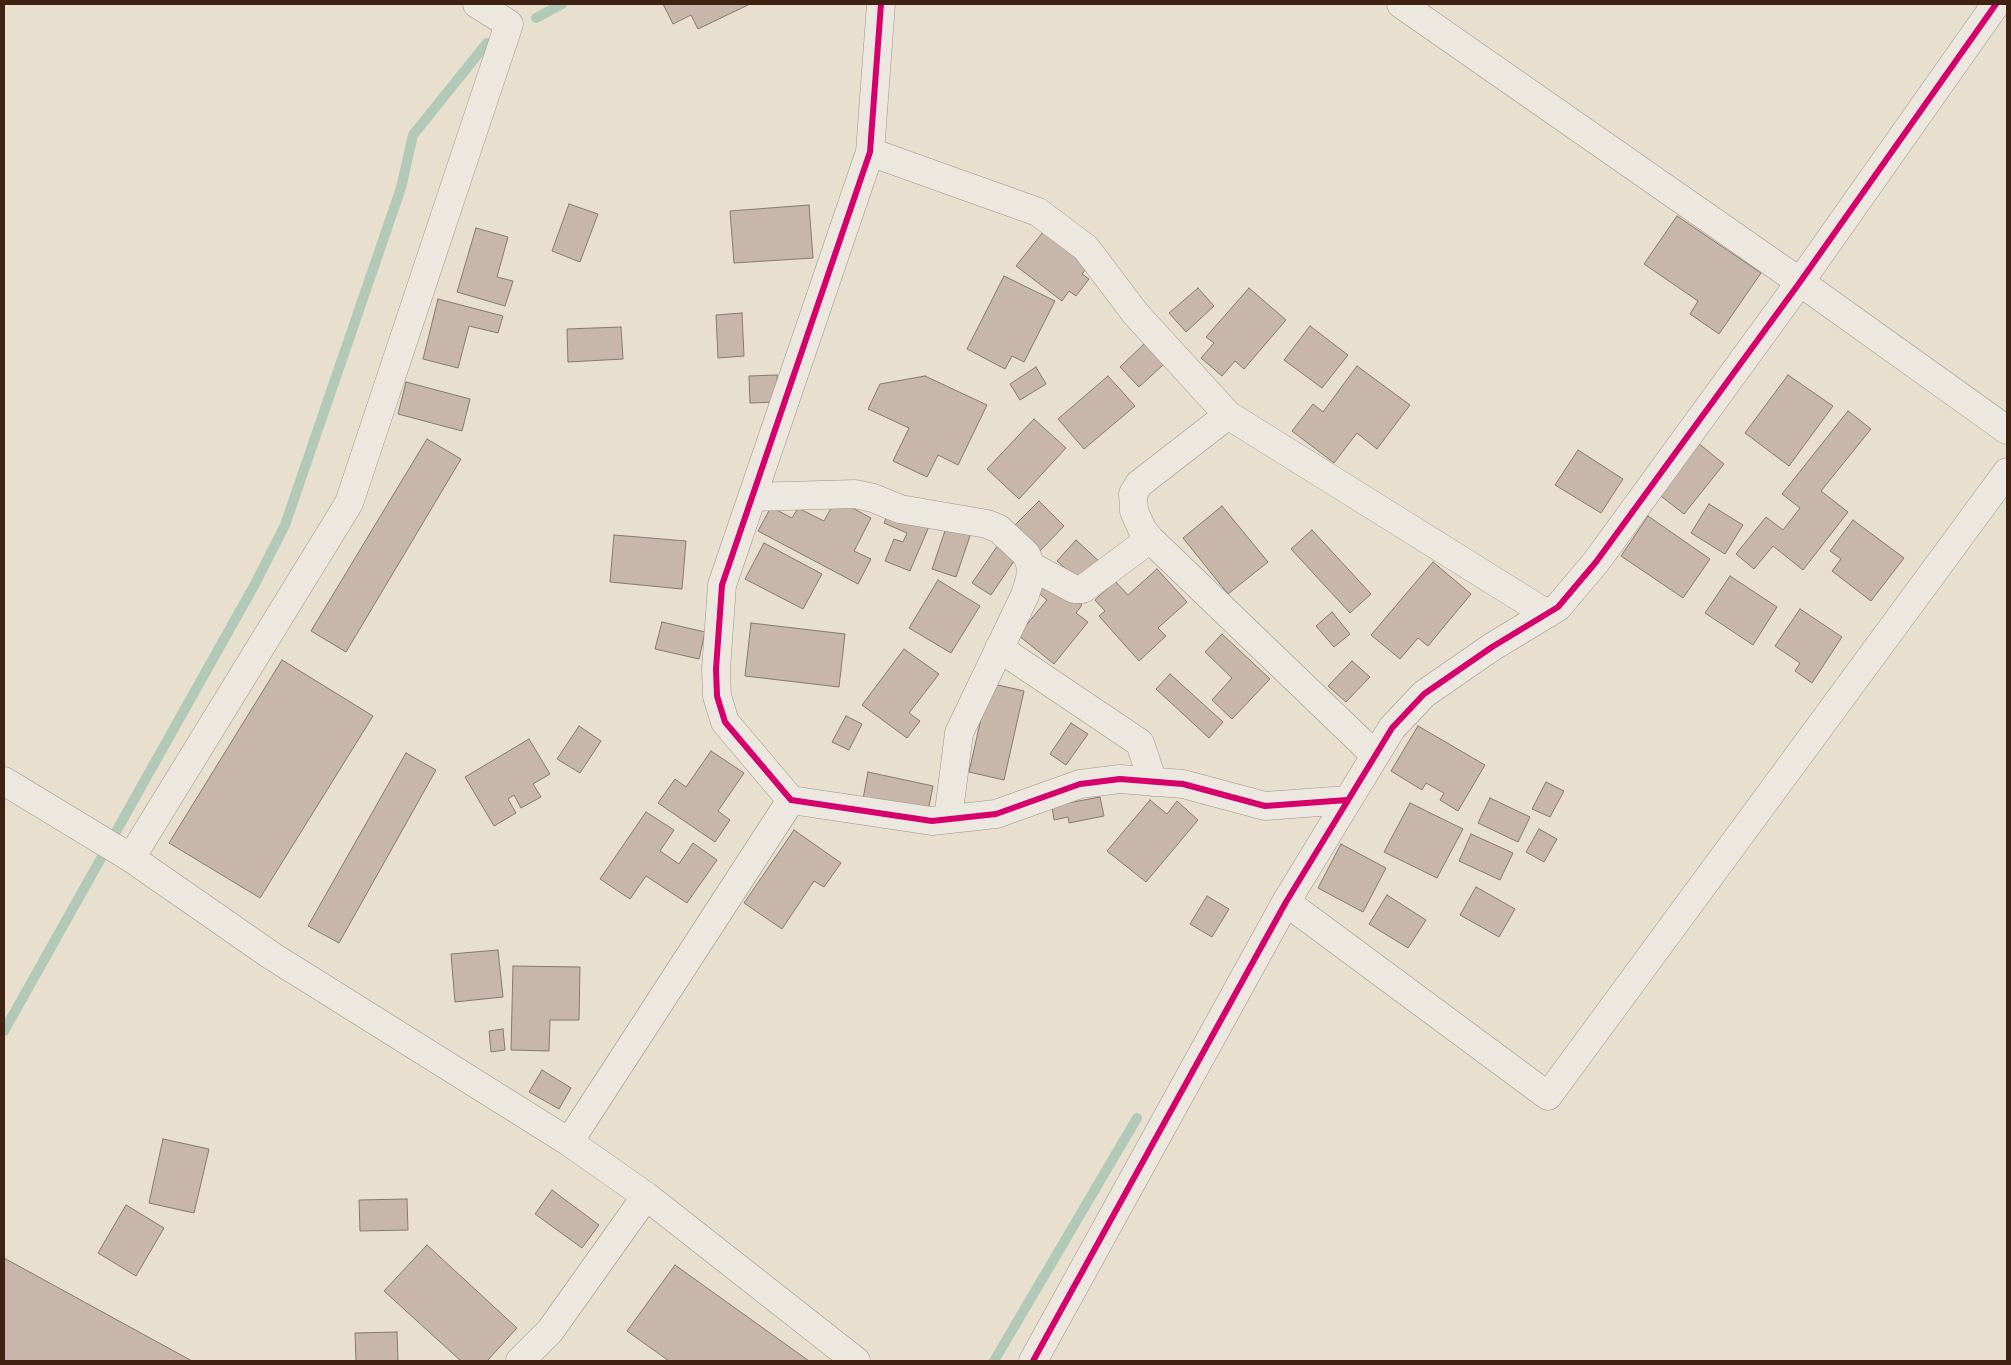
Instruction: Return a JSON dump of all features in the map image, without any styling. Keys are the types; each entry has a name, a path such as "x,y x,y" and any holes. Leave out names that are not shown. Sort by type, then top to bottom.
{"street":[{"path":"130,858 349,503 509,24 477,4"},
{"path":"881,4 870,152 722,585 716,670 717,696 725,722 791,800 932,821 996,814 1080,784 1120,780 1183,784 1265,806 1347,800"},
{"path":"1401,4 1800,282 2007,430"},
{"path":"1033,1361 1286,902 1392,728 1424,694 1492,647 1558,607 1596,562 1800,282 1996,4"},
{"path":"870,152 1038,212 1086,248 1135,313 1228,415 1547,614"},
{"path":"1228,415 1139,484 1133,494 1134,511 1142,529 1150,539 1375,755"},
{"path":"1286,902 1548,1096 2007,472"},
{"path":"752,497 854,494 872,498 900,509 987,524 999,529 1026,554 1031,566 1030,579 1025,595 959,733 948,819"},
{"path":"1031,566 1074,589 1083,589 1150,539"},
{"path":"999,648 1140,743 1153,782"},
{"path":"4,781 130,858 272,956 569,1142 646,1196 856,1361"},
{"path":"569,1142 791,800"},
{"path":"520,1361 550,1331 646,1196"}],"building":[{"path":"663,4 750,4 698,29 691,15 673,24"},
{"path":"569,204 598,214 580,262 552,251"},
{"path":"809,205 813,258 734,263 730,211"},
{"path":"1677,216 1761,273 1719,334 1690,314 1698,301 1644,264"},
{"path":"476,228 508,237 497,277 513,281 505,306 457,292"},
{"path":"1043,232 1088,267 1082,274 1089,279 1076,296 1069,291 1062,301 1016,266"},
{"path":"1004,276 1055,301 1024,362 1012,356 1005,369 967,349"},
{"path":"1198,288 1214,306 1186,332 1169,313"},
{"path":"1249,288 1286,320 1244,369 1235,361 1222,376 1201,358 1214,343 1206,337"},
{"path":"438,299 503,316 498,333 469,326 458,368 423,359"},
{"path":"742,313 744,356 718,358 716,315"},
{"path":"1310,326 1348,355 1322,388 1284,360"},
{"path":"621,327 623,359 568,362 567,329"},
{"path":"1144,344 1164,364 1139,387 1120,367"},
{"path":"1357,366 1410,405 1377,449 1357,433 1334,463 1292,431 1313,404 1323,412"},
{"path":"1036,367 1046,384 1020,400 1010,384"},
{"path":"777,375 778,402 750,403 749,376"},
{"path":"1788,375 1833,406 1789,466 1745,433"},
{"path":"925,376 987,405 958,465 938,455 927,477 893,461 909,428 868,409 880,384"},
{"path":"1108,376 1135,406 1084,449 1058,419"},
{"path":"406,382 470,399 462,431 398,414"},
{"path":"1848,411 1871,429 1821,491 1848,512 1803,570 1773,546 1754,569 1736,554 1766,517 1783,530 1800,508 1782,494"},
{"path":"1034,419 1066,448 1019,499 987,469"},
{"path":"427,439 461,459 346,652 311,631"},
{"path":"1698,443 1724,464 1684,514 1657,493"},
{"path":"1578,450 1623,479 1601,513 1555,485"},
{"path":"836,499 871,518 854,551 871,559 858,584 758,531 771,507 792,518 798,508 824,521"},
{"path":"1039,501 1064,526 1040,551 1014,526"},
{"path":"1709,504 1743,525 1725,554 1691,533"},
{"path":"1222,506 1268,562 1228,594 1183,538"},
{"path":"891,508 930,524 910,571 885,561 894,539 903,542 907,533 884,523"},
{"path":"1648,516 1710,559 1683,598 1621,556"},
{"path":"1853,520 1904,558 1871,601 1832,571 1841,559 1830,551"},
{"path":"947,525 971,533 956,577 932,569"},
{"path":"1312,530 1371,594 1350,613 1291,549"},
{"path":"614,535 686,541 682,589 610,582"},
{"path":"1076,540 1101,563 1083,584 1057,561"},
{"path":"764,543 822,574 803,609 745,579"},
{"path":"998,545 1016,558 991,595 972,583"},
{"path":"1433,562 1471,594 1428,646 1418,638 1400,659 1371,635"},
{"path":"1157,569 1187,602 1158,628 1166,636 1139,661 1099,616 1105,611 1095,600 1115,581 1128,595"},
{"path":"1046,575 1082,605 1076,613 1088,622 1054,664 1018,635 1047,600 1034,589"},
{"path":"1730,576 1777,607 1753,645 1705,613"},
{"path":"938,580 980,606 951,653 909,628"},
{"path":"1800,609 1842,637 1812,683 1795,671 1800,663 1775,646"},
{"path":"1332,612 1350,634 1334,647 1316,626"},
{"path":"662,622 705,632 699,659 655,649"},
{"path":"751,623 845,634 839,687 745,676"},
{"path":"1222,634 1270,679 1232,719 1212,700 1232,678 1205,652"},
{"path":"904,649 939,674 909,713 920,721 907,738 862,705"},
{"path":"282,660 373,716 260,898 169,843"},
{"path":"1352,661 1370,677 1346,702 1328,686"},
{"path":"1170,674 1223,722 1209,738 1156,689"},
{"path":"989,683 1024,691 1004,780 969,772"},
{"path":"846,716 862,724 849,750 832,742"},
{"path":"1071,723 1088,734 1066,765 1050,754"},
{"path":"579,726 601,741 580,773 557,759"},
{"path":"1418,726 1485,765 1458,811 1440,800 1444,793 1426,783 1422,790 1391,771"},
{"path":"529,739 550,774 533,784 541,797 521,808 514,795 508,799 516,813 494,826 465,777"},
{"path":"711,751 744,773 718,811 730,820 715,842 658,803 675,779 686,787"},
{"path":"406,753 436,770 339,943 308,926"},
{"path":"868,772 933,786 928,811 863,799"},
{"path":"1546,782 1564,791 1550,817 1532,809"},
{"path":"1100,797 1104,816 1069,823 1068,817 1054,820 1052,806"},
{"path":"1490,798 1530,817 1518,842 1478,823"},
{"path":"1150,800 1167,814 1177,801 1198,820 1146,882 1107,851"},
{"path":"1410,803 1463,829 1437,878 1384,852"},
{"path":"646,812 674,830 660,851 679,864 693,843 717,860 687,903 646,876 630,899 600,879"},
{"path":"1539,829 1557,839 1544,862 1526,852"},
{"path":"794,830 841,863 824,887 814,881 782,929 744,903"},
{"path":"1471,834 1513,853 1500,880 1459,861"},
{"path":"1341,844 1386,868 1363,912 1318,888"},
{"path":"1476,887 1515,909 1499,937 1460,915"},
{"path":"1387,895 1426,920 1408,948 1369,924"},
{"path":"1207,896 1229,909 1212,937 1190,924"},
{"path":"498,950 503,997 455,1002 451,954"},
{"path":"513,966 580,967 579,1020 550,1020 549,1051 511,1050"},
{"path":"503,1029 505,1050 491,1052 489,1031"},
{"path":"542,1070 571,1088 559,1109 529,1092"},
{"path":"163,1139 209,1149 194,1213 149,1203"},
{"path":"552,1190 599,1225 582,1248 535,1214"},
{"path":"407,1199 408,1230 360,1231 359,1200"},
{"path":"126,1205 164,1228 136,1276 98,1253"},
{"path":"427,1245 517,1328 487,1361 461,1361 384,1291"},
{"path":"4,1258 192,1361 4,1361"},
{"path":"675,1265 809,1361 669,1361 627,1331"},
{"path":"397,1332 398,1361 356,1361 355,1333"}],"waterway":[{"path":"536,18 562,4"},
{"path":"4,1031 255,584 285,525 401,188 413,135 487,43"},
{"path":"994,1361 1137,1118"}],"cycle path":[{"path":"881,4 870,152 722,585 716,669 717,696 725,722 791,800 932,821 996,814 1080,784 1120,779 1183,784 1265,806 1347,800"},
{"path":"1033,1361 1286,902 1392,728 1424,694 1492,647 1558,607 1596,562 1800,282 1996,4"}]}
